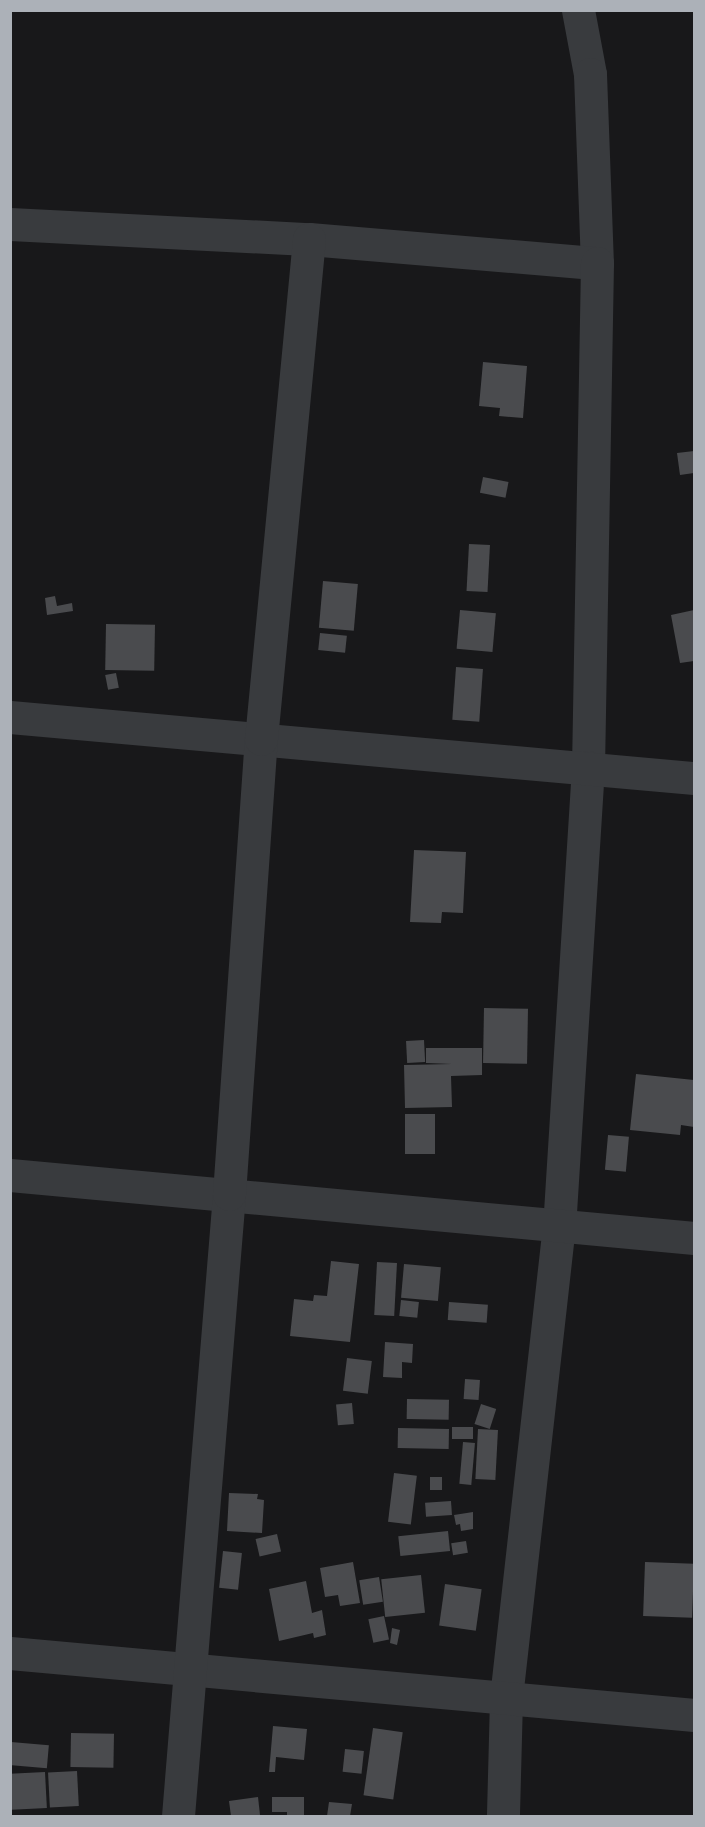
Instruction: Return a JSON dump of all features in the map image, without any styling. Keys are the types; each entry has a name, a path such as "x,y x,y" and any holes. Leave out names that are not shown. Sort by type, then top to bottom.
{"street":[{"path":"503,1816 506,1699 559,1225 588,766 597,263 590,74 578,10"},
{"path":"10,224 309,239 597,263"},
{"path":"178,1816 229,1194 261,740 309,239"},
{"path":"10,717 588,766 694,778"},
{"path":"10,1175 694,1238"},
{"path":"10,1653 190,1667 506,1699 694,1715"}],"building":[{"path":"483,362 527,366 523,418 499,416 500,408 479,406"},
{"path":"694,451 694,473 680,475 677,453"},
{"path":"483,477 509,482 505,498 480,493"},
{"path":"469,544 490,545 488,592 467,591"},
{"path":"323,581 358,584 354,631 319,628"},
{"path":"55,596 57,606 72,603 73,611 47,615 45,598"},
{"path":"460,610 496,613 492,652 457,649"},
{"path":"694,610 694,661 680,663 671,615"},
{"path":"106,624 155,625 154,671 105,670"},
{"path":"320,633 347,636 345,653 318,650"},
{"path":"456,667 483,669 479,722 452,720"},
{"path":"116,673 119,688 108,690 105,675"},
{"path":"414,850 466,852 463,913 442,912 441,923 410,922"},
{"path":"484,1008 528,1009 527,1064 483,1063"},
{"path":"424,1040 425,1062 407,1063 406,1041"},
{"path":"426,1048 482,1048 482,1075 451,1076 452,1107 405,1108 404,1065 452,1064 426,1063"},
{"path":"636,1074 694,1080 694,1127 681,1125 680,1135 630,1130"},
{"path":"405,1114 435,1114 435,1154 405,1154"},
{"path":"608,1135 629,1137 626,1172 605,1170"},
{"path":"331,1261 359,1264 350,1342 290,1336 294,1299 313,1301 314,1295 327,1296"},
{"path":"377,1262 397,1263 394,1316 374,1315"},
{"path":"404,1264 441,1267 438,1301 401,1298"},
{"path":"401,1300 419,1302 417,1318 399,1316"},
{"path":"449,1302 488,1305 487,1323 448,1320"},
{"path":"385,1342 413,1344 412,1363 402,1362 402,1378 383,1377"},
{"path":"347,1358 372,1361 368,1394 343,1391"},
{"path":"465,1379 480,1380 479,1400 464,1399"},
{"path":"407,1399 449,1400 449,1420 407,1419"},
{"path":"352,1403 354,1424 338,1425 336,1404"},
{"path":"481,1404 496,1409 490,1429 475,1424"},
{"path":"452,1427 473,1427 473,1439 452,1439"},
{"path":"398,1428 449,1429 449,1449 398,1448"},
{"path":"478,1429 498,1430 495,1480 475,1479"},
{"path":"463,1442 475,1443 471,1485 459,1484"},
{"path":"394,1473 417,1476 411,1524 388,1522"},
{"path":"430,1477 442,1477 442,1490 430,1490"},
{"path":"229,1493 258,1494 257,1499 264,1500 262,1533 227,1531"},
{"path":"451,1501 452,1515 426,1517 425,1503"},
{"path":"473,1512 473,1529 461,1531 460,1524 456,1525 454,1515"},
{"path":"448,1531 450,1551 400,1556 398,1536"},
{"path":"277,1534 281,1552 260,1556 256,1539"},
{"path":"466,1541 468,1553 453,1555 451,1543"},
{"path":"223,1551 242,1553 238,1590 219,1588"},
{"path":"353,1562 360,1603 340,1606 338,1595 325,1597 320,1568"},
{"path":"645,1562 694,1564 692,1618 643,1616"},
{"path":"421,1575 425,1613 385,1617 381,1579"},
{"path":"379,1577 383,1602 363,1605 359,1580"},
{"path":"306,1581 312,1613 322,1610 326,1635 314,1638 313,1633 279,1641 269,1589"},
{"path":"445,1584 482,1589 476,1631 439,1626"},
{"path":"384,1616 389,1639 373,1643 368,1619"},
{"path":"392,1628 400,1630 397,1645 390,1643"},
{"path":"273,1726 307,1729 304,1760 276,1757 275,1772 269,1772"},
{"path":"373,1728 403,1732 393,1800 364,1795"},
{"path":"71,1733 114,1734 113,1768 70,1767"},
{"path":"11,1742 49,1745 47,1768 10,1765"},
{"path":"345,1749 364,1751 361,1774 343,1772"},
{"path":"77,1771 79,1806 50,1807 48,1773"},
{"path":"45,1772 47,1808 12,1810 10,1774"},
{"path":"258,1797 260,1815 231,1816 229,1801"},
{"path":"272,1797 304,1797 304,1816 287,1816 287,1812 272,1812"},
{"path":"329,1802 352,1804 350,1816 327,1816"}]}
